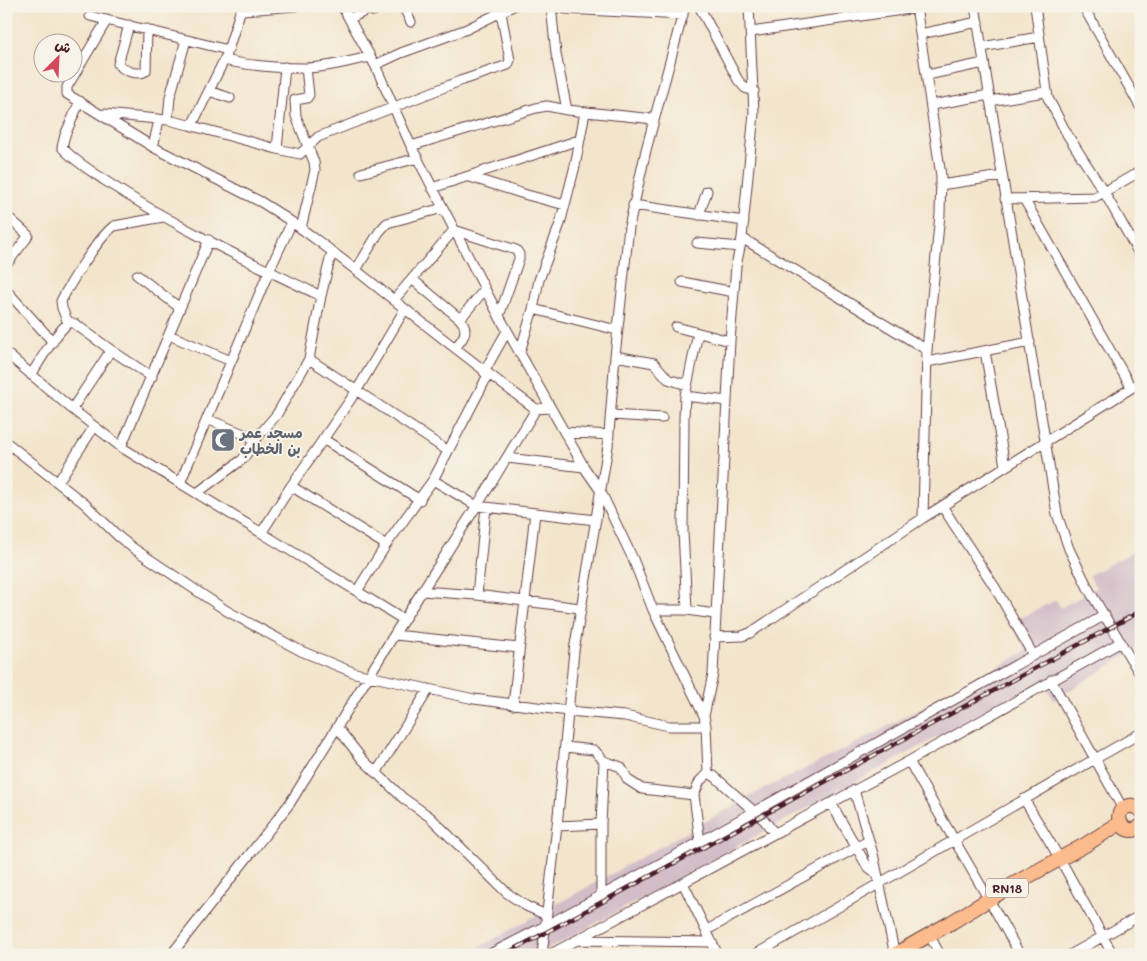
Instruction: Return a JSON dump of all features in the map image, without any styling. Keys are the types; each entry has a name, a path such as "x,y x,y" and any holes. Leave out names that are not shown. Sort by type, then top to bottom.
{"main road":[{"path":"1140,830 1128,830 1120,823 1119,816 1123,809 1129,806 1141,810"},
{"name":"RN18","path":"895,954 1120,823"}],"street":[{"path":"192,125 224,60 240,12 243,10 296,6"},
{"path":"342,6 372,61 432,188 499,316 584,467 600,490 633,559 653,610 704,716 708,773 700,781 694,795 700,842"},
{"path":"349,19 369,7 373,11 385,6"},
{"path":"403,6 411,22"},
{"path":"542,955 574,651 609,435 614,356 628,227 654,119 684,11 611,8 566,9 550,6 553,37 567,110"},
{"path":"699,6 738,80 745,88 754,92"},
{"path":"704,716 712,682 730,341 736,266 744,221 753,126 754,92 749,6"},
{"path":"975,6 1057,514 1069,549 1089,590 1141,676"},
{"path":"1035,6 1046,92 1067,134 1104,192 1141,257"},
{"path":"1083,6 1141,108"},
{"path":"750,32 881,10 916,7 939,158 940,185 940,214 926,350 923,518"},
{"path":"101,114 192,125 300,154 314,138 465,79 508,65 510,60 507,8 467,29 401,53 372,61 306,68 241,64 224,60"},
{"path":"90,16 228,50"},
{"path":"107,20 67,87 67,94 153,147 261,202 292,222 332,251 486,374 536,409 550,408"},
{"path":"920,34 978,22"},
{"path":"129,25 118,64 121,68 130,71 141,73 146,71 146,29"},
{"path":"982,47 1039,37"},
{"path":"153,147 163,120 186,40"},
{"path":"927,75 984,63"},
{"path":"277,149 285,67"},
{"path":"301,228 315,170 314,162 296,116 295,101 309,97 306,68"},
{"path":"210,91 230,98"},
{"path":"931,105 1046,92"},
{"path":"80,101 63,140 62,147 64,150 96,174 163,217 269,272 321,296"},
{"path":"411,146 547,106 567,110 654,119"},
{"path":"520,352 534,309 539,280 560,224 575,166 585,112"},
{"path":"432,188 579,140"},
{"path":"361,173 418,158"},
{"path":"1006,200 1091,198 1141,171"},
{"path":"470,176 504,188 565,205"},
{"path":"940,185 1002,176"},
{"path":"699,215 706,192"},
{"path":"1024,199 1131,387"},
{"path":"633,205 744,221"},
{"path":"356,270 383,226 394,221 443,208"},
{"path":"6,215 28,234 6,265"},
{"path":"68,323 61,301 109,230 114,226 163,217"},
{"path":"180,484 206,419 292,222"},
{"path":"394,300 454,230"},
{"path":"454,230 516,250 519,254 519,259 499,316"},
{"path":"121,447 209,240"},
{"path":"697,243 741,242 926,350"},
{"path":"197,492 243,459 256,439 277,414 308,359 332,251"},
{"path":"137,275 180,308"},
{"path":"412,279 460,319 465,326 464,336 455,348"},
{"path":"682,282 734,292"},
{"path":"460,319 485,289"},
{"path":"6,290 53,342"},
{"path":"262,532 356,390 404,309"},
{"path":"534,309 617,330"},
{"path":"31,374 68,323"},
{"path":"68,323 75,324 152,377"},
{"path":"676,327 730,341"},
{"path":"357,591 386,544 433,480 508,331"},
{"path":"686,610 683,531 685,396 698,333"},
{"path":"169,336 231,361"},
{"path":"927,362 1030,342"},
{"path":"72,409 111,350"},
{"path":"985,351 1005,466"},
{"path":"6,353 94,427 121,447 404,620"},
{"path":"614,356 654,364 668,379 687,385"},
{"path":"308,359 448,451"},
{"path":"714,636 742,636 750,632 923,518 1141,382"},
{"path":"685,396 727,401"},
{"path":"171,955 290,803 422,592 482,507 507,458 536,409"},
{"path":"611,415 662,418"},
{"path":"206,419 256,439"},
{"path":"58,482 94,427"},
{"path":"564,432 609,435"},
{"path":"323,439 420,500"},
{"path":"6,442 85,504 133,548 228,611 301,652 355,673 474,699 513,705 625,716 669,726 706,726"},
{"path":"507,458 584,467"},
{"path":"433,480 482,507 596,520"},
{"path":"291,486 386,544"},
{"path":"942,506 996,589 1033,655"},
{"path":"477,595 482,507"},
{"path":"513,705 535,513"},
{"path":"422,592 477,595 580,608"},
{"path":"653,610 686,610 715,614"},
{"path":"488,955 546,926 700,842 1104,615"},
{"path":"395,635 520,648"},
{"path":"549,955 683,884 774,832 909,761 1121,642"},
{"path":"1051,680 1123,809"},
{"path":"376,773 429,689"},
{"path":"337,727 362,759 376,773 403,798 430,817 506,893 526,906 546,915"},
{"path":"754,955 1141,733"},
{"path":"564,747 594,750 604,761 620,767 628,780 642,789 694,795"},
{"path":"602,895 601,824 604,761"},
{"path":"909,761 953,840 990,899 1020,955"},
{"path":"708,773 714,776 754,811 774,832"},
{"path":"854,790 873,854 895,954"},
{"path":"1024,799 1060,859 1113,955"},
{"path":"831,803 867,866 876,873"},
{"path":"557,826 601,824"},
{"path":"707,930 868,841"},
{"path":"683,884 718,955"},
{"path":"1070,955 1141,915"},
{"path":"929,934 940,955"},
{"path":"576,940 712,942"}],"shaded area":[{"path":"1141,548 1141,648 1054,700 1042,680 538,955 465,955 764,789 851,746 1027,651 1010,623 1056,600 1061,608 1096,588 1089,575"}],"railway":[{"path":"504,955 1141,611"}],"place":[{"name":"مسجد عمر بن الخطاب","path":"223,440"}]}
